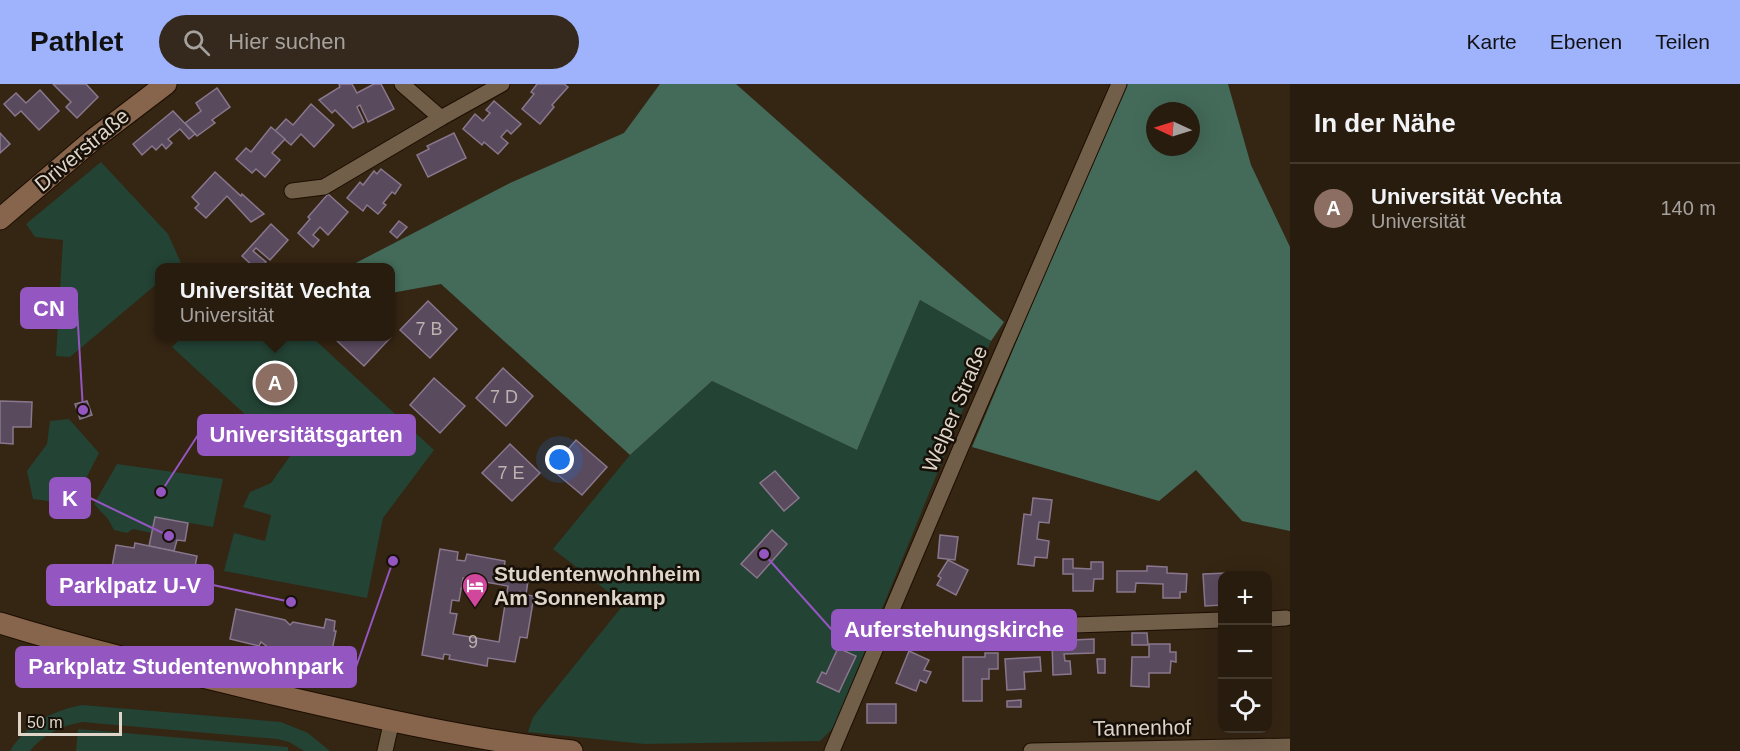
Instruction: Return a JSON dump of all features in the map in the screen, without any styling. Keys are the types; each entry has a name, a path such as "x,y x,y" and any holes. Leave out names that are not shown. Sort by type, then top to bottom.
{"street":[{"name":"Driverstraße","path":"0,219 95,138 166,84"},
{"path":"402,84 441,118"},
{"path":"292,191 324,187 502,84"},
{"name":"Welper Straße","path":"832,751 1119,84"},
{"path":"1272,619 1286,618"},
{"path":"885,628 903,631 1218,620"},
{"path":"0,623 182,672 392,720 572,751"},
{"path":"385,751 392,720"},
{"name":"Tannenhof","path":"1031,751 1290,746"}],"green space":[{"path":"660,84 736,84 1004,322 991,341 920,300 857,450 712,381 630,455 441,284 395,292 395,263 356,263 510,183 624,133"},
{"path":"1125,84 1228,84 1251,165 1290,247 1290,531 1242,521 1196,470 1159,501 972,447"},
{"path":"101,162 168,234 181,263 155,263 155,285 70,357 56,356 63,240 35,237 26,224"},
{"path":"920,300 991,341 834,727 820,741 644,744 528,732 533,717 624,604 553,549 630,455 712,381 857,450"},
{"path":"178,341 316,341 434,450 383,518 367,598 224,571 234,533 265,541 271,515 243,507 250,492 271,483 290,456 172,347"},
{"path":"69,419 99,453 76,498 48,501 33,499 27,471 47,444 50,421"},
{"path":"117,464 223,479 213,527 155,517 152,533 133,529 127,533 114,530 108,519 94,504"},
{"path":"82,705 281,722 308,733 330,751 304,751 289,742 277,739 82,722 53,732 30,751 10,751 24,733 41,720 60,711"},
{"path":"78,729 288,747 288,751 76,751"}],"building":[{"path":"53,84 86,84 98,97 77,118 66,107 71,102"},
{"path":"339,84 352,84 357,93 374,84 381,84 394,109 368,122 360,105 357,107 364,122 353,128 335,110 332,113 319,100 340,87"},
{"path":"537,84 564,84 568,87 552,105 554,107 540,124 522,109 534,94 531,92"},
{"path":"217,88 230,107 212,120 215,123 197,136 185,123 201,111 196,103"},
{"path":"40,90 59,111 39,130 21,111 15,116 4,104 16,93 26,103"},
{"path":"494,101 521,124 511,134 507,130 501,137 508,143 498,154 484,142 482,145 463,129 475,114 483,121 490,113 486,110"},
{"path":"311,104 334,125 314,147 301,134 291,145 275,131 286,119 293,125"},
{"path":"173,111 195,134 189,139 180,129 168,139 172,143 166,149 162,144 156,150 152,146 142,155 133,144"},
{"path":"271,127 285,139 272,153 280,160 265,177 256,169 252,173 236,159 246,148 251,152"},
{"path":"0,133 10,144 0,153"},
{"path":"454,133 466,158 428,177 417,155 429,149 427,146"},
{"path":"381,169 401,185 395,194 392,192 383,203 386,205 378,214 367,205 363,211 347,198 360,182 363,185 374,171 377,174"},
{"path":"215,172 264,214 251,222 227,196 206,218 195,208 199,204 192,197"},
{"path":"328,194 348,212 328,235 320,227 313,235 319,240 313,247 298,233 310,219 308,217"},
{"path":"399,221 407,227 397,238 390,232"},
{"path":"271,224 288,240 270,260 256,248 253,251 265,263 250,263 242,256"},
{"path":"428,301 457,329 430,358 400,330"},
{"path":"337,341 387,341 364,366"},
{"path":"503,368 533,396 506,426 476,398"},
{"path":"434,378 465,406 440,433 410,405"},
{"path":"0,401 32,402 31,427 13,427 13,444 0,443"},
{"path":"87,401 92,415 80,419 75,404"},
{"path":"576,440 607,467 582,495 551,469"},
{"path":"510,444 540,473 512,501 482,473"},
{"path":"775,471 799,498 784,511 760,483"},
{"path":"1033,498 1052,500 1049,523 1039,522 1037,539 1049,541 1047,558 1035,557 1034,566 1018,564 1024,514 1031,515"},
{"path":"155,517 188,523 185,541 177,540 174,551 149,546"},
{"path":"772,530 787,544 757,578 741,564"},
{"path":"940,535 958,537 955,560 938,558"},
{"path":"135,543 197,556 192,583 112,567 116,545 134,548"},
{"name":"Studentenwohnheim Am Sonnenkamp","path":"440,549 458,552 457,560 465,561 467,554 505,561 504,569 529,573 526,595 534,596 527,638 520,637 515,662 488,658 487,666 449,659 450,655 444,654 443,659 422,655","holes":["463,578 508,586 499,642 453,634 457,614 450,613 452,600 459,601"]},
{"path":"1063,559 1073,559 1073,568 1091,569 1091,562 1103,562 1103,579 1094,579 1093,591 1073,591 1073,574 1063,574"},
{"path":"948,560 968,570 956,595 937,585 941,578 938,576"},
{"path":"1147,566 1167,567 1167,573 1187,574 1186,592 1180,592 1180,598 1163,598 1163,584 1136,583 1135,592 1117,592 1117,571 1147,571"},
{"path":"1218,573 1218,605 1205,606 1203,574"},
{"path":"236,609 285,620 290,625 293,622 324,628 326,619 335,621 334,631 336,631 330,660 269,648 261,642 259,646 230,639"},
{"path":"1132,633 1147,633 1148,645 1132,645"},
{"path":"1094,639 1094,653 1064,654 1065,661 1070,661 1071,674 1053,675 1052,641"},
{"path":"1149,644 1170,644 1170,652 1176,652 1176,662 1171,661 1170,673 1149,673 1149,687 1131,686 1132,657 1149,657"},
{"path":"838,648 856,656 839,692 817,682 822,672 826,674"},
{"path":"909,651 929,660 924,670 931,672 926,683 920,680 916,691 896,683"},
{"path":"985,653 998,653 998,669 989,669 989,679 982,679 982,701 963,701 963,657 985,657"},
{"path":"1040,657 1041,671 1024,672 1025,689 1007,690 1005,659"},
{"path":"1097,659 1105,659 1105,673 1098,673"},
{"path":"1021,700 1021,707 1007,707 1007,701"},
{"path":"867,704 896,704 896,723 867,723"}],"place":[{"name":"Universität Vechta","path":"275,383"},
{"name":"CN","path":"83,410"},
{"name":"Universitätsgarten","path":"161,492"},
{"name":"K","path":"169,536"},
{"name":"Auferstehungskirche","path":"764,554"},
{"name":"Parkplatz Studentenwohnpark","path":"393,561"},
{"name":"Parklpatz U-V","path":"291,602"},
{"name":"Studentenwohnheim Am Sonnenkamp","path":"475,609"}]}
